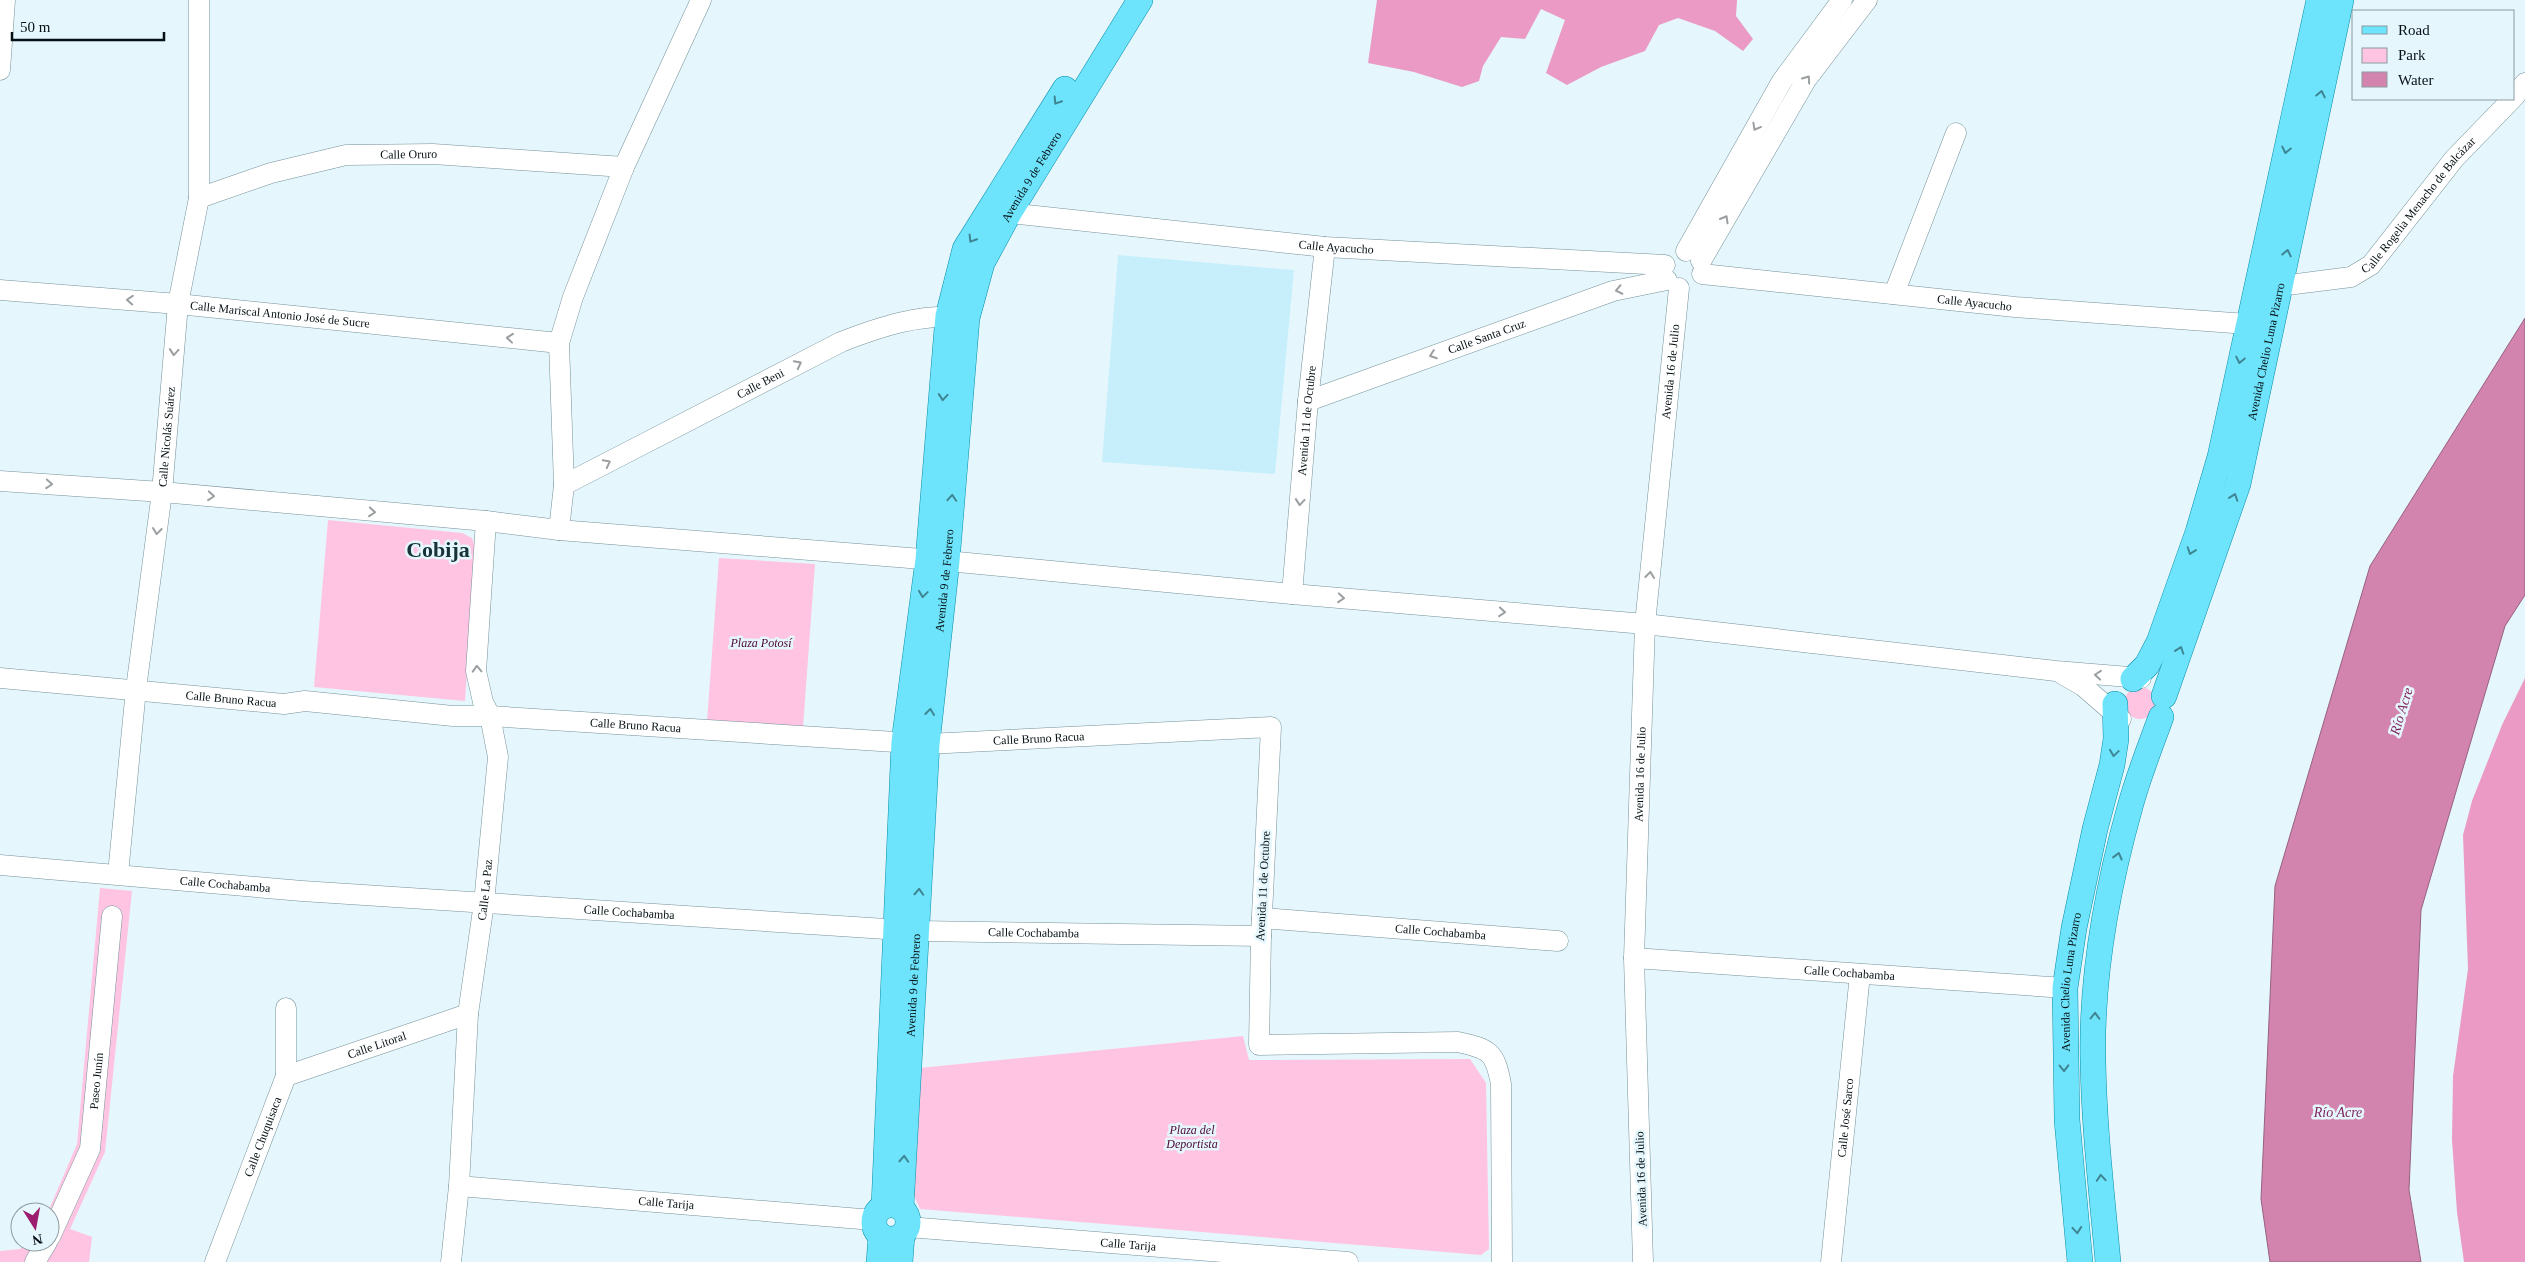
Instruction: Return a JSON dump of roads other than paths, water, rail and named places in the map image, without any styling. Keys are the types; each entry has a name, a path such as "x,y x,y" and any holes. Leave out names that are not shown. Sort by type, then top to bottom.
{"main road":[{"name":"Avenida 9 de Febrero","path":"879,1262 891,1222 915,743 938,561 965,249 1120,0"},
{"name":"Avenida 9 de Febrero","path":"958,317 982,262 1009,213 1140,0"},
{"name":"Avenida Chelio Luna Pizarro","path":"2136,679 2146,666 2159,642 2198,532 2220,457 2247,324 2319,0"},
{"name":"Avenida Chelio Luna Pizarro","path":"2108,1262 2093,1061 2095,993 2101,941 2114,870 2130,805 2238,484 2341,0"},
{"path":"2136,679 2155,683 2162,707 2156,723 2141,728 2134,728 2117,713 2120,689 2136,679"},
{"name":"Avenida Chelio Luna Pizarro","path":"2080,1262 2067,1120 2065,988 2074,928 2095,829 2112,765 2117,713"},
{"name":"Avenida 9 de Febrero","path":"891,1222 900,1262"}],"street":[{"path":"0,70 5,0"},
{"name":"Calle Nicolás Suárez","path":"118,874 136,689 162,492 178,304 199,198 198,0"},
{"path":"559,530 564,485 559,343 573,297 624,167 701,0"},
{"path":"1696,262 1675,252 1670,278 1691,287 1700,279 1696,262 1782,81 1842,0"},
{"path":"1696,262 1806,80 1867,0"},
{"name":"Calle Rogelia Menacho de Balcázar","path":"2515,96 2525,83"},
{"name":"Calle Rogelia Menacho de Balcázar","path":"2280,286 2351,277 2371,265 2454,159 2511,100"},
{"path":"1894,294 1956,133"},
{"name":"Calle Oruro","path":"199,198 271,173 346,156 433,154 624,167"},
{"name":"Calle Ayacucho","path":"1009,213 1325,247 1670,278"},
{"name":"Avenida 11 de Octubre","path":"1292,594 1308,401 1325,247"},
{"name":"Calle Ayacucho","path":"1696,262 1894,294 2015,307 2247,324"},
{"name":"Calle Santa Cruz","path":"1308,401 1613,291 1670,278"},
{"name":"Avenida 16 de Julio","path":"1643,1262 1634,958 1645,624 1670,278"},
{"name":"Calle Mariscal Antonio José de Sucre","path":"0,290 178,304 559,343"},
{"name":"Calle Beni","path":"564,485 841,342 879,327 917,318 958,317"},
{"path":"0,481 162,492 486,521 559,530 938,561 1645,624 2136,679"},
{"name":"Calle La Paz","path":"452,1262 459,1186 468,1014 484,903 498,757 490,716 483,702 476,671 486,521"},
{"path":"2056,671 2083,686 2117,713"},
{"name":"Calle Bruno Racua","path":"0,678 284,704 305,702 453,716 490,716 915,743 1271,727"},
{"name":"Avenida 11 de Octubre","path":"1271,727 1261,927 1259,1045 1458,1042 1483,1047 1497,1062 1501,1084 1502,1262"},
{"name":"Calle Cochabamba","path":"0,865 302,891 907,931 1261,927 1558,941"},
{"name":"Paseo Junín","path":"60,1215 90,1148 112,916"},
{"name":"Calle Cochabamba","path":"1634,958 2065,988"},
{"name":"Calle José Sarco","path":"1831,1262 1860,974"},
{"name":"Calle Chuquisaca","path":"215,1262 286,1076 286,1008"},
{"name":"Calle Litoral","path":"286,1076 468,1014"},
{"name":"Calle Tarija","path":"459,1186 891,1222 1243,1258 1348,1262"}],"water":[{"name":"Río Acre","path":"2525,318 2525,595 2505,626 2421,910 2409,1190 2421,1262 2270,1262 2261,1199 2275,886 2370,566"}],"district":[{"name":"Cobija","path":"438,549"}],"park label":[{"name":"Plaza Potosí","path":"761,643"},
{"name":"Plaza del Deportista","path":"1192,1137"}]}
